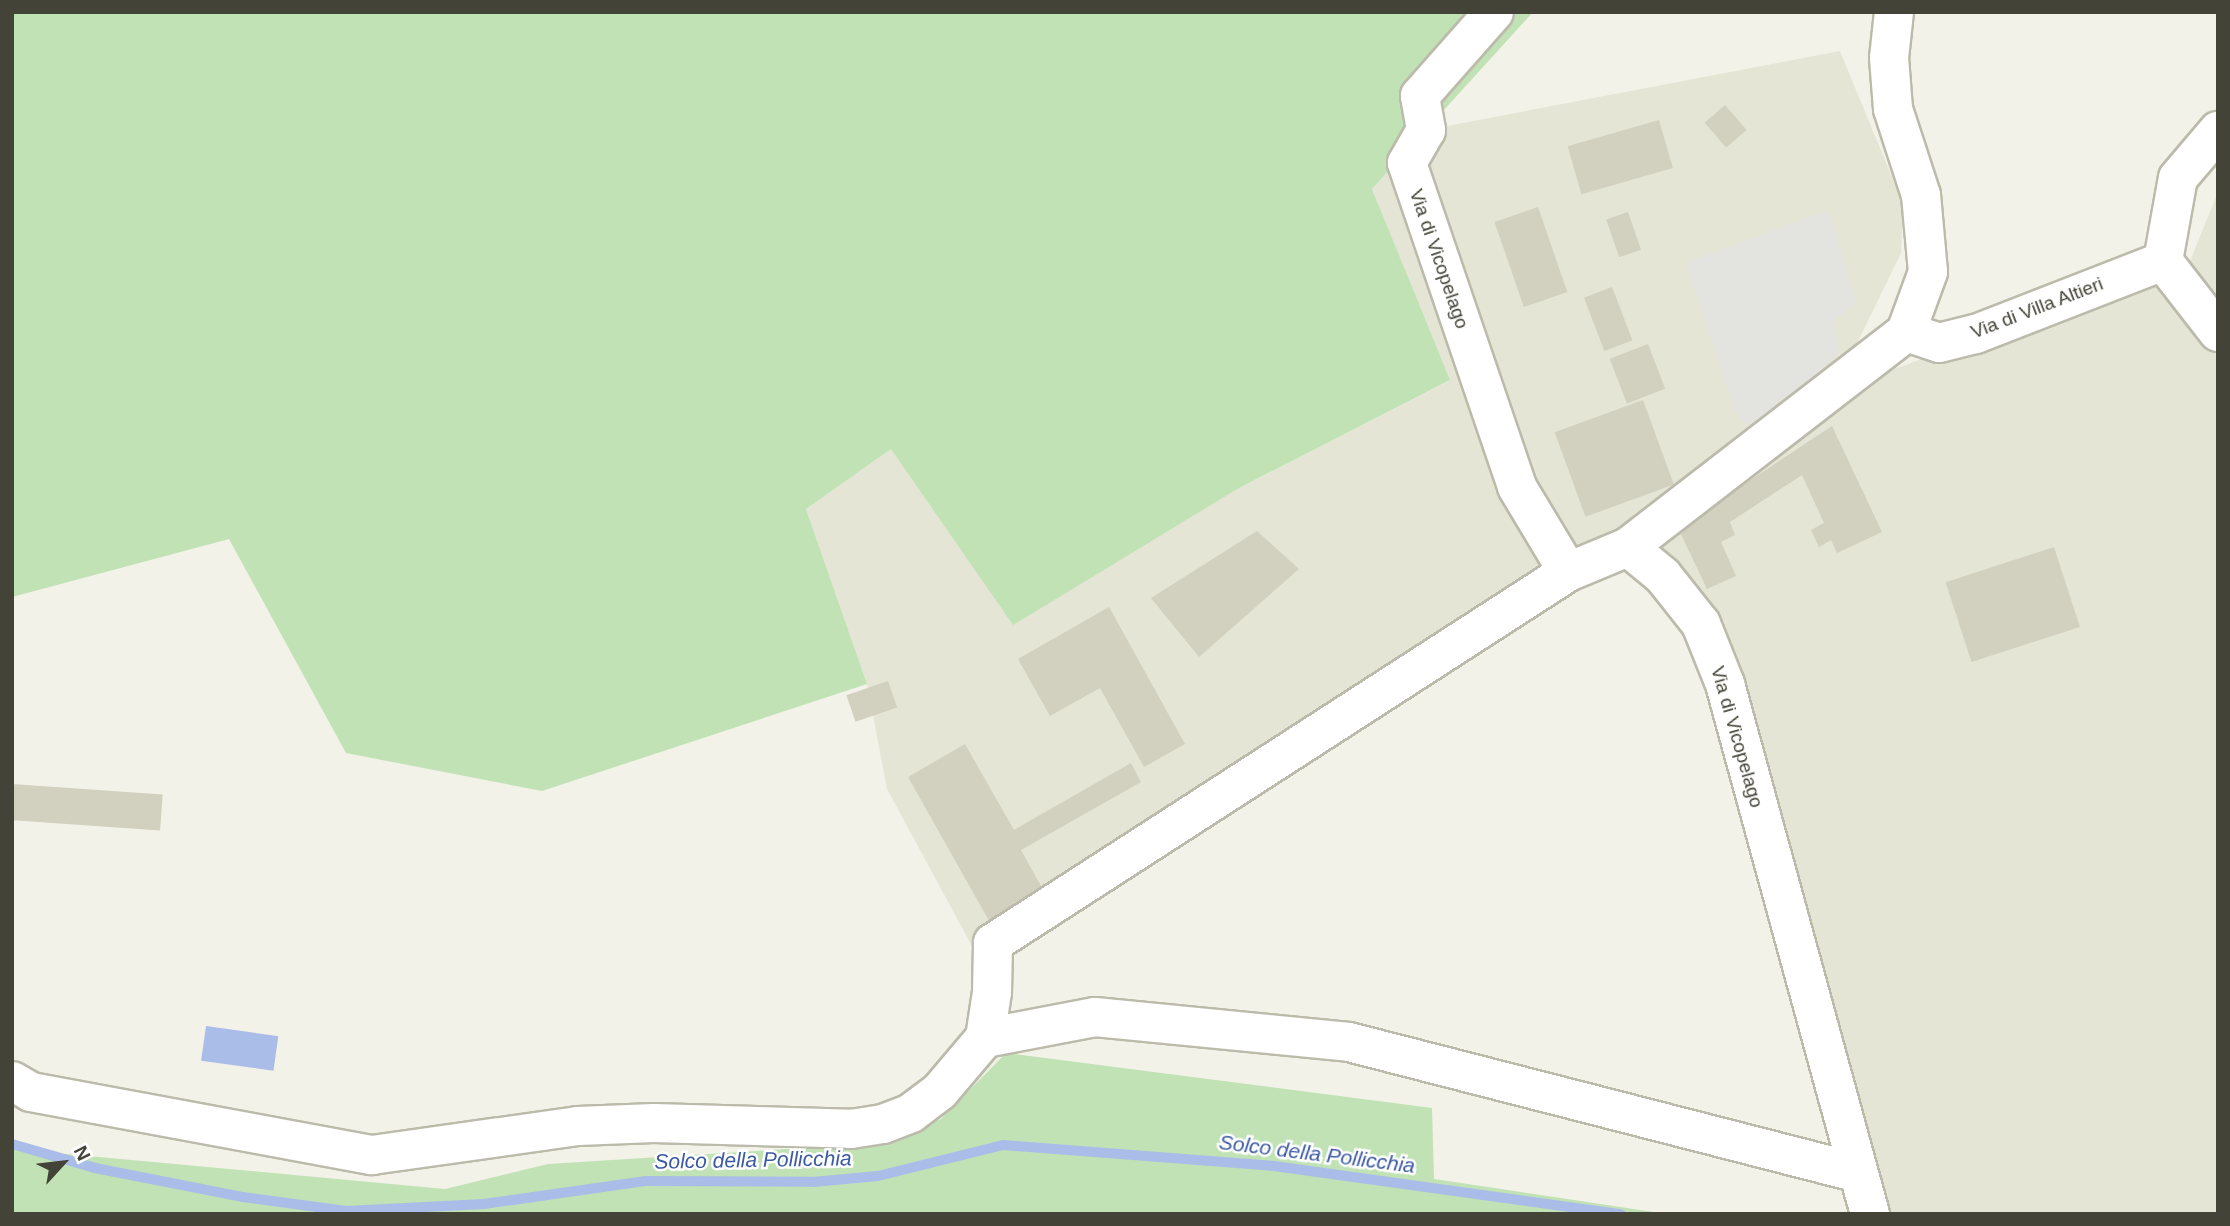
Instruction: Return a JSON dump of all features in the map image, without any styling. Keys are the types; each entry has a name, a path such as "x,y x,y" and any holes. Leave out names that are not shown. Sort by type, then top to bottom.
{"street":[{"name":"Via di Vicopelago","path":"1494,12 1420,96 1426,130 1407,163 1517,487 1568,572"},
{"path":"12,1081 31,1092 372,1154 578,1126 654,1123 851,1129 883,1124 911,1113 940,1091 985,1038 992,992 993,943 1568,572 1628,547 1708,489 1906,332 1928,272 1922,195 1893,109 1889,58 1894,12"},
{"path":"2218,131 2178,178 2163,261 2218,332"},
{"name":"Via di Villa Altieri","path":"1906,332 1938,343 1976,334 2163,261"},
{"path":"1708,489 1711,469 1755,418"},
{"name":"Via di Vicopelago","path":"1628,547 1663,576 1695,616 1725,684 1855,1172 1870,1214"},
{"path":"985,1038 1095,1017 1349,1042 1855,1172"}],"shaded area":[{"path":"1840,51 1903,204 1901,253 1834,391 2190,261 2218,192 2218,1214 1879,1214 1723,640 1632,557 1570,579 973,948 887,789 867,684 806,509 891,449 1239,488 1449,381 1372,189 1426,130"},
{"path":"1828,210 1856,303 1834,320 1839,353 1753,433 1735,411 1686,263"}],"green space":[{"path":"12,12 1533,12 1372,189 1450,380 1239,488 1013,625 891,449 806,509 867,684 542,791 346,753 229,539 12,597"},
{"path":"1006,1053 1432,1108 1434,1179 1667,1214 12,1214 12,1149 445,1189 548,1164 883,1143 941,1119"}],"water":[{"path":"206,1026 278,1036 273,1071 201,1061"}],"building":[{"path":"1725,105 1747,130 1726,148 1705,123"},
{"path":"1659,120 1673,168 1581,194 1568,146"},
{"path":"1538,207 1567,292 1524,307 1495,222"},
{"path":"1628,212 1641,250 1619,257 1606,219"},
{"path":"1612,287 1632,340 1604,351 1584,298"},
{"path":"1648,344 1665,389 1627,404 1610,359"},
{"path":"1643,400 1674,485 1585,517 1555,432"},
{"path":"1832,426 1882,532 1837,553 1831,540 1819,547 1811,530 1824,523 1802,475 1730,522 1735,535 1721,542 1736,576 1707,589 1678,528"},
{"path":"1257,531 1299,569 1199,657 1151,598"},
{"path":"2054,547 2080,627 1972,662 1946,582"},
{"path":"1109,607 1185,744 1144,767 1100,688 1050,716 1018,659"},
{"path":"888,681 897,707 856,722 846,695"},
{"path":"965,744 1014,830 1131,763 1141,782 1021,850 1046,895 992,926 908,777"},
{"path":"12,784 163,795 160,830 12,820"}],"waterway":[{"name":"Solco della Pollicchia","path":"12,1144 95,1168 243,1197 346,1211 484,1204 646,1181 813,1182 878,1176 1003,1145 1274,1166 1621,1214"}]}
